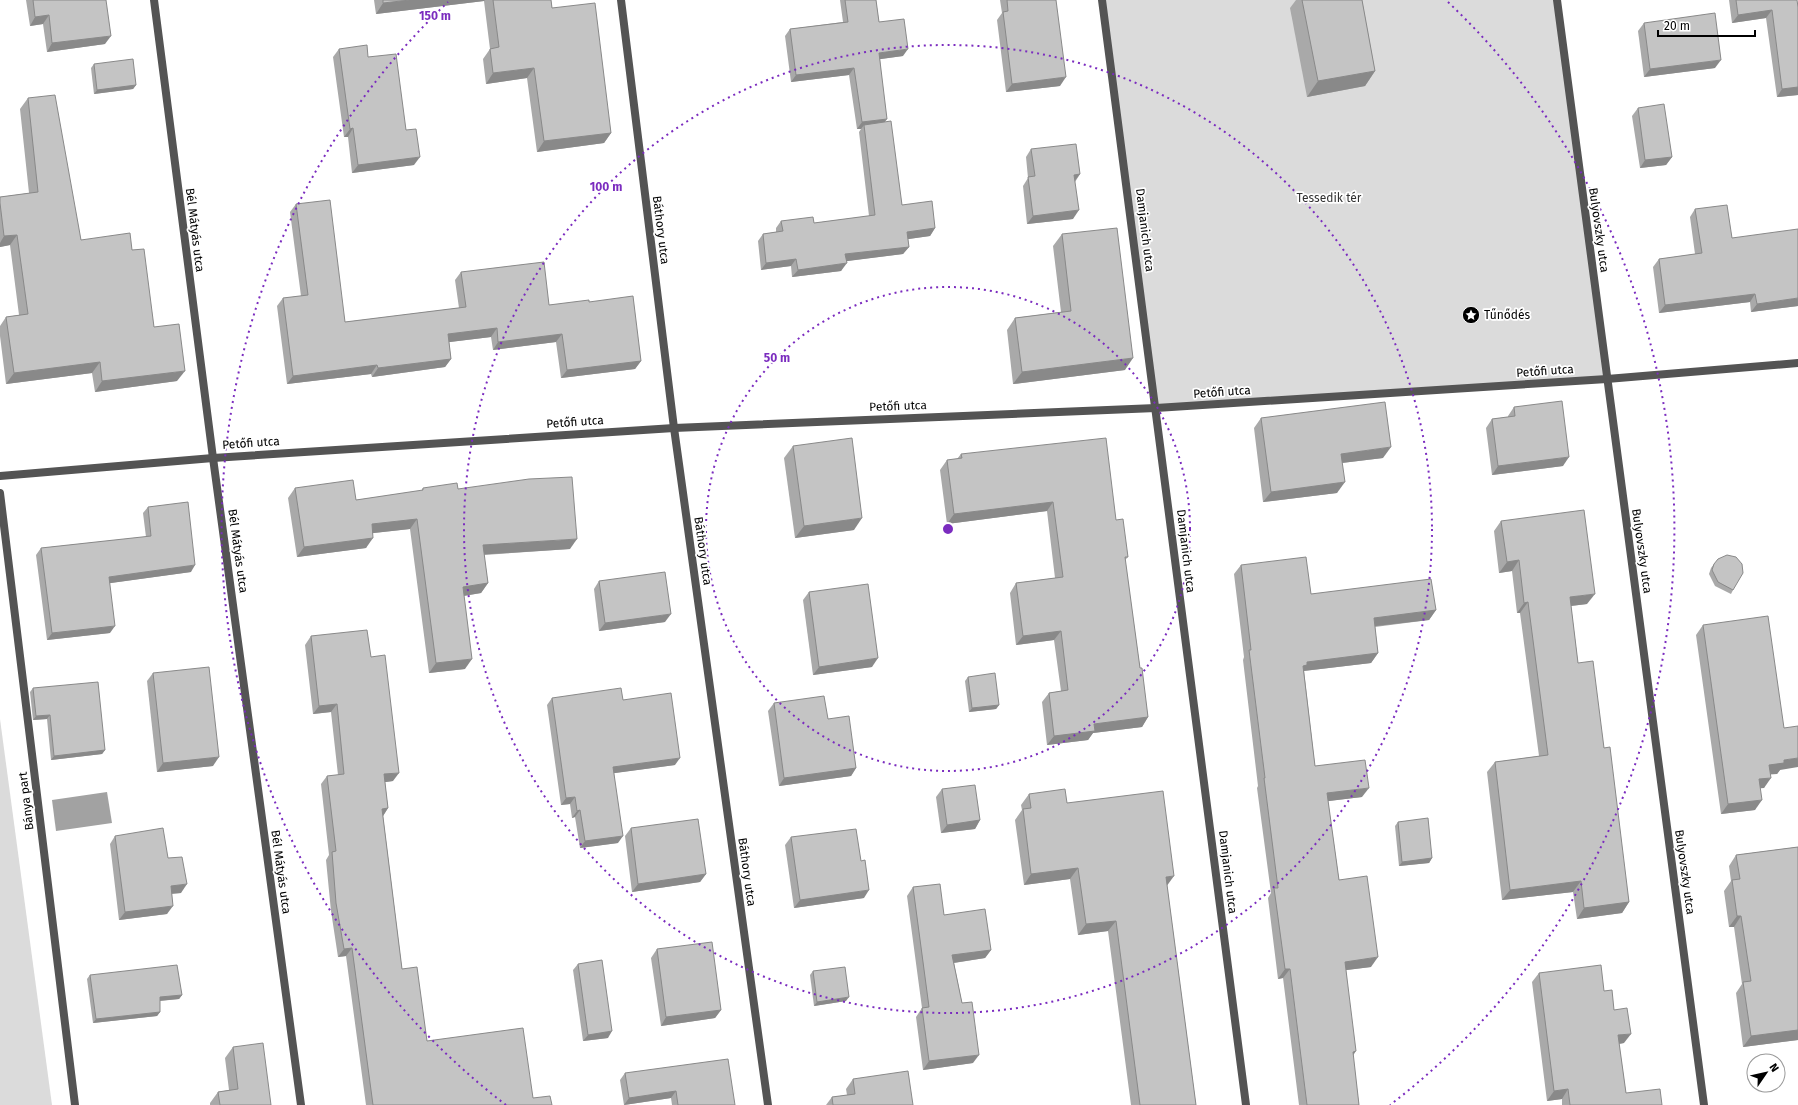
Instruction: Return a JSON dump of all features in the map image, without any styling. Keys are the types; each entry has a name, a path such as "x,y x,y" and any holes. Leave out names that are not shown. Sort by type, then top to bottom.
{"street":[{"name":"Bél Mátyás utca","path":"154,0 213,458 301,1105"},
{"name":"Báthory utca","path":"621,0 674,428 768,1105"},
{"name":"Damjanich utca","path":"1102,0 1246,1105"},
{"name":"Bulyovszky utca","path":"1557,0 1704,1105"},
{"name":"Petőfi utca","path":"0,476 213,458 674,428 1156,408 1607,379 1798,363"},
{"name":"Bánya part","path":"0,493 75,1105"}],"green space":[{"name":"Tessedik tér","path":"1102,0 1557,0 1607,379 1156,408"},
{"path":"0,719 52,1105 0,1105"}],"shaded area":[{"path":"107,792 112,823 56,831 52,800"}],"building":[{"path":"33,0 106,0 111,36 52,43 49,15 35,17"},
{"path":"383,0 410,0 383,3"},
{"path":"493,0 551,0 552,8 595,3 611,133 544,141 534,68 493,73 490,49 499,47"},
{"path":"845,0 876,0 879,22 904,19 908,49 879,53 887,119 862,122 854,68 796,75 790,29 848,22"},
{"path":"1007,0 1056,0 1066,77 1012,84 1003,12 1008,11"},
{"path":"1302,0 1362,0 1375,71 1318,81"},
{"path":"1736,0 1797,0 1798,87 1782,89 1772,10 1738,15"},
{"path":"1715,13 1721,60 1650,69 1644,23"},
{"path":"367,45 368,57 396,54 406,130 416,129 420,157 358,165 353,128 350,129 339,49"},
{"path":"133,59 136,85 97,90 94,64"},
{"path":"55,95 81,240 130,233 132,250 144,249 154,327 179,324 185,371 102,381 100,362 14,373 6,317 28,314 17,235 4,236 0,197 38,192 28,98"},
{"path":"1664,104 1672,157 1645,160 1638,108"},
{"path":"891,121 902,205 932,201 935,228 907,232 909,247 845,254 847,263 798,270 796,259 766,263 763,234 783,231 781,221 813,217 814,223 875,215 864,125"},
{"path":"1076,144 1080,174 1074,175 1079,210 1033,216 1028,177 1035,176 1031,149"},
{"path":"330,200 345,322 466,307 461,272 544,262 549,305 589,300 589,302 633,296 641,361 567,370 562,334 498,342 497,328 448,334 451,359 378,368 377,365 293,376 283,298 308,295 296,204"},
{"path":"1727,205 1732,238 1798,229 1798,298 1757,304 1755,294 1665,305 1659,259 1702,253 1695,209"},
{"path":"1117,228 1133,358 1022,372 1015,318 1071,311 1062,234"},
{"path":"1562,401 1569,457 1498,466 1492,419 1515,416 1514,407"},
{"path":"1385,402 1391,447 1341,454 1345,482 1271,492 1261,418"},
{"path":"852,438 862,518 804,526 793,446"},
{"path":"1106,438 1116,520 1123,519 1128,557 1125,557 1148,717 1094,724 1095,731 1054,736 1049,693 1068,690 1061,631 1023,636 1016,583 1063,577 1053,502 954,514 947,460 962,458 961,454"},
{"path":"572,477 577,539 483,545 488,583 463,587 472,659 436,663 417,519 372,524 373,538 304,547 295,488 353,480 356,500 423,490 423,488 457,483 458,489 529,479"},
{"path":"188,502 195,565 109,577 115,626 52,633 41,548 151,536 148,507"},
{"path":"1584,510 1595,594 1570,597 1578,663 1593,661 1604,748 1610,747 1629,902 1584,908 1581,881 1510,890 1495,762 1548,755 1528,602 1524,603 1519,560 1507,562 1501,521"},
{"path":"1727,555 1736,557 1742,564 1743,573 1733,590 1718,582 1712,570 1718,559"},
{"path":"1306,557 1311,594 1431,579 1436,610 1374,618 1378,653 1307,662 1307,665 1303,666 1315,766 1365,760 1369,788 1327,793 1339,880 1367,876 1378,957 1345,962 1356,1051 1353,1052 1359,1105 1307,1105 1290,969 1285,969 1274,888 1278,888 1249,650 1251,650 1241,565"},
{"path":"665,572 671,614 605,623 599,581"},
{"path":"868,584 878,658 819,667 809,592"},
{"path":"1768,616 1784,728 1798,726 1798,758 1784,760 1784,763 1769,765 1771,778 1759,779 1762,800 1728,804 1703,625"},
{"path":"367,630 371,657 385,655 399,773 384,774 388,808 382,809 402,969 417,967 427,1041 523,1028 533,1098 550,1096 552,1105 373,1105 352,948 344,949 336,903 332,852 336,851 327,776 344,774 337,704 319,706 311,636"},
{"path":"209,667 219,757 163,763 153,673"},
{"path":"995,673 999,705 972,708 968,677"},
{"path":"98,682 105,750 54,756 50,715 36,716 33,688"},
{"path":"621,688 623,700 671,693 680,758 613,767 623,836 585,841 580,810 577,811 575,797 566,798 552,698"},
{"path":"824,696 828,719 849,716 856,768 784,778 774,703"},
{"path":"975,785 980,820 947,825 942,789"},
{"path":"1065,789 1067,803 1163,791 1174,876 1166,877 1196,1105 1140,1105 1116,921 1086,924 1078,868 1031,874 1023,809 1031,808 1029,794"},
{"path":"1428,818 1432,858 1402,862 1398,822"},
{"path":"698,819 706,874 638,884 631,828"},
{"path":"163,828 168,858 182,857 187,884 171,886 173,906 125,912 115,836"},
{"path":"856,829 861,861 865,860 869,890 800,900 791,837"},
{"path":"1798,847 1798,1030 1751,1036 1743,982 1751,981 1741,916 1737,916 1732,880 1740,879 1736,855"},
{"path":"940,884 944,915 985,909 991,950 952,955 962,1003 972,1002 979,1055 929,1061 922,1008 929,1007 913,887"},
{"path":"712,942 721,1010 666,1017 657,949"},
{"path":"602,960 612,1031 588,1035 578,964"},
{"path":"177,965 182,995 160,997 160,1012 96,1019 90,975"},
{"path":"1601,965 1604,991 1612,990 1614,1010 1627,1008 1631,1034 1618,1035 1626,1093 1660,1089 1662,1105 1570,1105 1568,1089 1554,1091 1539,973"},
{"path":"845,967 849,997 817,1002 813,971"},
{"path":"263,1043 271,1105 220,1105 218,1092 238,1089 233,1047"},
{"path":"728,1059 735,1105 678,1105 676,1091 629,1098 625,1073"},
{"path":"908,1071 913,1105 833,1105 832,1097 855,1094 853,1079"}],"place":[{"name":"Tűnődés","path":"1471,315"}]}
